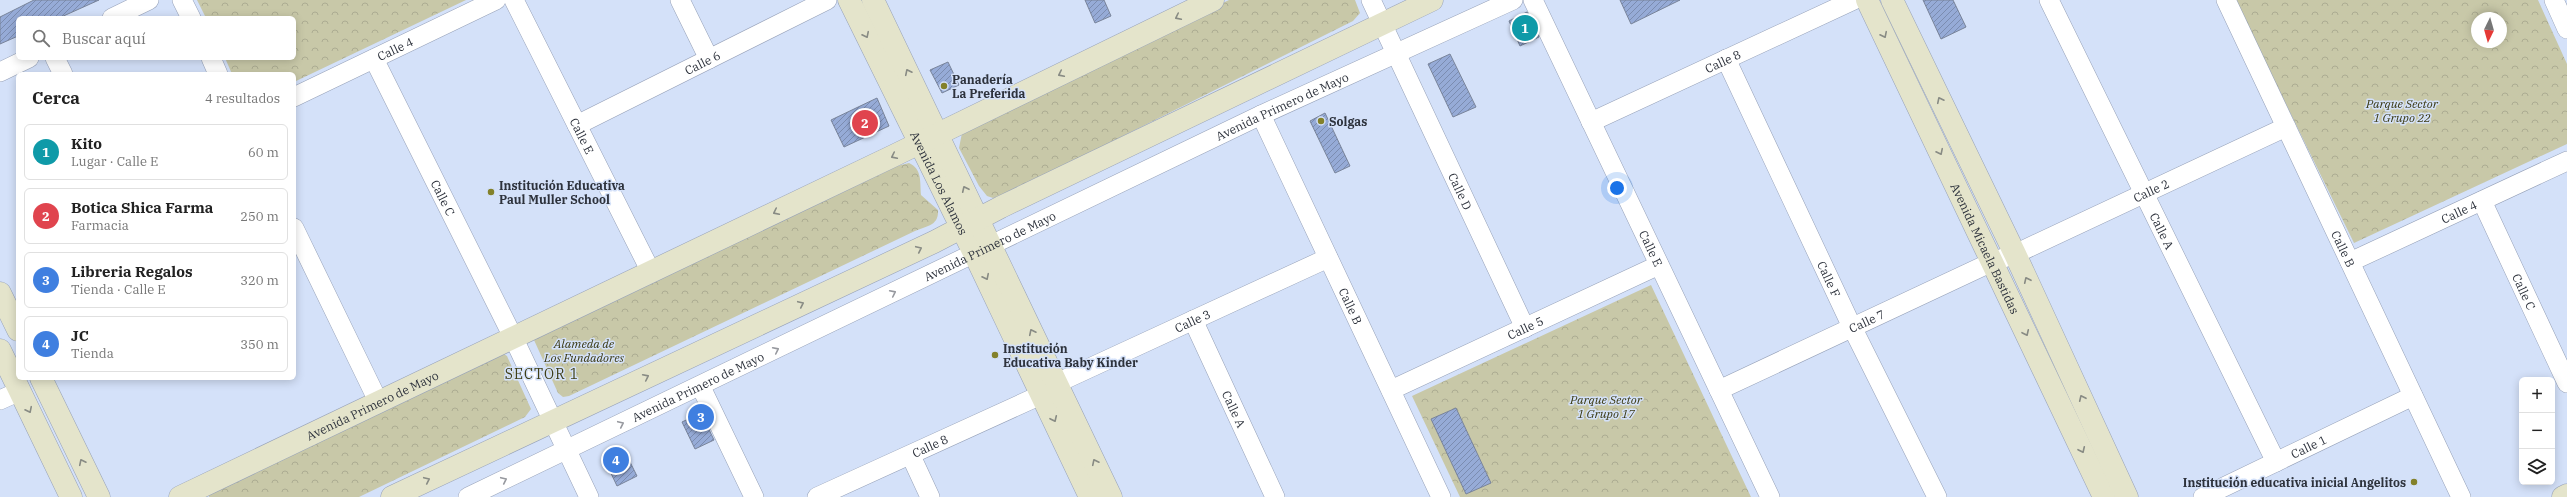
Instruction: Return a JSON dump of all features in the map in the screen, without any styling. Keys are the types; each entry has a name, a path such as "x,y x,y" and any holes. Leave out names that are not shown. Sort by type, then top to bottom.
{"main road":[{"name":"Avenida Los Alamos","path":"849,0 918,144 969,223 1050,389 1111,497"},
{"name":"Avenida Los Alamos","path":"873,0 938,134 969,223"},
{"path":"392,497 934,242 969,223 1432,0"},
{"name":"Avenida Micaela Bastidas","path":"1867,0 2104,497"},
{"name":"Avenida Micaela Bastidas","path":"1892,0 2015,254 2127,497"},
{"name":"Avenida Primero de Mayo","path":"180,497 378,400 651,272 918,144 1209,1"},
{"path":"0,293 16,326"},
{"path":"0,350 71,497"},
{"path":"46,380 99,497"},
{"name":"Avenida Los Alamos","path":"1050,389 1090,497"},
{"path":"2563,497 2567,495"}],"street":[{"path":"116,16 150,0"},
{"path":"182,0 190,16"},
{"name":"Calle 4","path":"296,96 496,0"},
{"name":"Calle E","path":"514,0 651,272"},
{"path":"680,0 709,59"},
{"name":"Calle 6","path":"577,125 827,0"},
{"name":"Calle D","path":"1370,0 1525,328"},
{"name":"Avenida Primero de Mayo","path":"468,497 701,387 982,249 1261,115 1513,0"},
{"name":"Calle E","path":"1533,0 1770,497"},
{"name":"Calle 8","path":"1591,122 1854,0"},
{"name":"Calle A","path":"2049,0 2276,462"},
{"name":"Calle B","path":"2226,0 2461,497"},
{"path":"2555,1 2567,29"},
{"name":"Calle C","path":"374,59 513,337 567,451"},
{"name":"Calle F","path":"1726,59 1852,327 1936,497"},
{"path":"0,72 25,60"},
{"path":"56,60 62,72"},
{"path":"212,60 217,72"},
{"name":"Calle B","path":"1261,115 1441,497"},
{"name":"Calle 2","path":"2015,254 2286,127"},
{"name":"Calle 4","path":"2350,262 2567,161"},
{"name":"Calle C","path":"2482,201 2567,383"},
{"path":"296,237 300,256 378,400"},
{"name":"Calle 7","path":"1719,390 1992,262 2015,254"},
{"name":"Calle 3","path":"1050,389 1193,320 1328,258"},
{"name":"Calle 5","path":"1391,390 1659,265"},
{"name":"Calle A","path":"1193,320 1275,497"},
{"path":"701,387 754,497"},
{"name":"Calle 8","path":"817,497 911,456 1050,389"},
{"path":"0,400 20,391"},
{"name":"Calle 1","path":"2203,497 2413,396"},
{"path":"567,451 589,497"},
{"path":"911,456 930,497"}],"green space":[{"path":"197,0 466,0 296,81 296,72 231,72 226,60 296,60 296,16 205,16"},
{"path":"1229,0 1355,0 1360,13 1353,21 1005,195 993,198 987,196 979,186 959,148 962,133 981,122"},
{"name":"Parque Sector 1 Grupo 22","path":"2235,0 2538,0 2567,64 2567,144 2354,243"},
{"name":"Alameda de Los Fundadores","path":"909,163 916,169 920,176 921,195 938,210 938,215 931,225 915,231 569,396 563,397 558,393 534,340 535,335 889,168"},
{"name":"Parque Sector 1 Grupo 17","path":"1651,285 1751,497 1460,497 1412,396"},
{"name":"Alameda de Los Fundadores","path":"501,352 507,356 531,409 525,417 359,497 209,497 208,493"}],"building":[{"path":"34,0 99,0 63,16 16,16 16,37 0,44 0,17"},
{"path":"1085,0 1104,0 1111,16 1095,23"},
{"path":"1620,0 1680,0 1631,24"},
{"path":"1923,0 1953,0 1966,27 1941,39"},
{"path":"1527,12 1539,37 1520,46 1509,21"},
{"path":"1450,54 1476,107 1453,117 1428,64"},
{"path":"948,62 959,85 942,93 930,70"},
{"path":"877,98 889,126 844,147 831,120"},
{"path":"1325,113 1350,166 1335,173 1310,121"},
{"path":"1456,408 1491,483 1466,494 1431,419"},
{"path":"701,413 714,440 695,449 682,422"},
{"path":"625,452 637,476 617,486 609,469 613,458"}],"place":[{"name":"Kito","path":"1525,28"},
{"name":"Panadería La Preferida","path":"944,86"},
{"name":"Solgas","path":"1321,121"},
{"name":"Botica Shica Farma","path":"865,123"},
{"name":"Institución Educativa Paul Muller School","path":"491,192"},
{"name":"Institución Educativa Baby Kinder","path":"995,355"},
{"name":"Libreria Regalos","path":"701,417"},
{"name":"JC","path":"616,460"},
{"name":"Institución educativa inicial Angelitos","path":"2414,482"}],"district":[{"name":"SECTOR 1","path":"542,374"}]}
